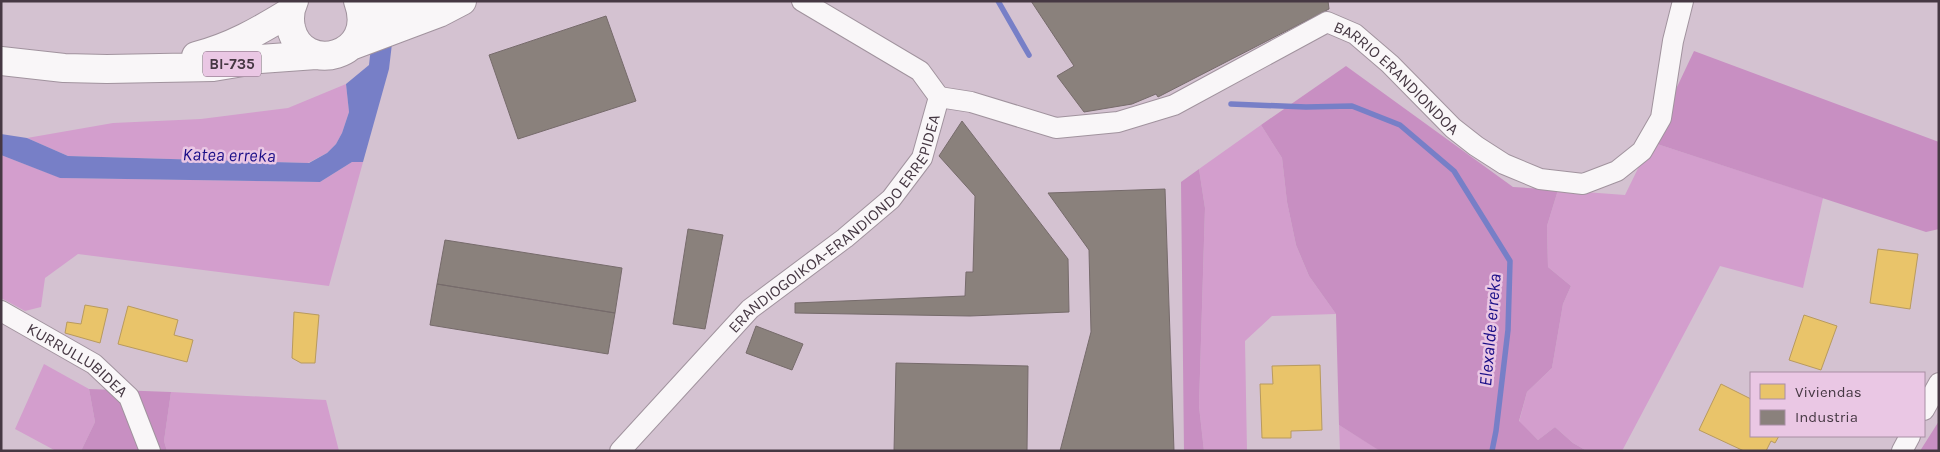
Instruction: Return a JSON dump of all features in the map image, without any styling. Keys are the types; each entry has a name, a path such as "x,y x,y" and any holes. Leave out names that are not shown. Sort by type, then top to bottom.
{"main road":[{"path":"351,46 358,36 362,25 360,7 402,10 437,1"},
{"path":"292,7 290,23 292,33 302,46 316,54 328,56 340,53 351,46 439,13 462,1"},
{"name":"BI-735","path":"148,67 220,50 247,38 292,7"},
{"name":"BI-735","path":"1,61 72,68 213,68 260,60 316,54"}],"street":[{"name":"ERANDIOGOIKOA-ERANDIONDO ERREPIDEA","path":"620,451 750,309 845,238 891,199 922,158 939,97 920,71 820,7 802,1"},
{"name":"BARRIO ERANDIONDOA","path":"939,97 971,102 1056,128 1118,122 1174,105 1327,22 1355,34 1390,64 1453,128 1497,159 1540,179 1584,184 1617,171 1642,151 1661,118 1683,1"},
{"name":"KURRULLUBIDEA","path":"1,311 94,364 129,397 150,451"},
{"path":"1925,408 1939,383"},
{"path":"1902,451 1909,437"}],"shaded area":[{"path":"1694,51 1939,142 1939,229 1926,232 1651,142"},
{"path":"1346,66 1513,187 1558,190 1547,226 1548,267 1571,286 1563,304 1552,368 1527,392 1519,421 1538,440 1555,427 1573,443 1587,451 1380,451 1339,425 1336,314 1309,276 1296,245 1287,202 1282,158 1261,125"},
{"path":"346,84 349,112 342,133 336,144 327,153 308,163 68,156 27,138 113,123 201,119 288,108"},
{"path":"1261,125 1282,158 1287,202 1296,245 1309,276 1336,314 1272,316 1245,341 1247,451 1204,451 1199,406 1205,208 1199,169"},
{"path":"1651,142 1823,198 1803,288 1720,266 1622,451 1587,451 1573,443 1555,427 1538,440 1519,422 1527,392 1552,368 1563,304 1571,286 1548,267 1547,226 1558,190 1625,195"},
{"path":"1,155 61,178 320,182 352,162 363,162 329,286 78,254 45,278 41,307 25,311 1,298"},
{"path":"1199,169 1205,208 1199,406 1204,451 1184,451 1181,182"},
{"path":"44,364 89,389 95,422 81,451 56,451 15,429"},
{"path":"89,389 171,392 164,441 167,451 81,451 95,422"},
{"path":"171,392 326,400 339,451 167,451 164,441"},
{"path":"1939,421 1939,451 1920,451"},
{"path":"1339,425 1376,448 1380,451 1340,451"}],"water":[{"path":"376,1 397,1 389,69 363,162 352,162 320,182 60,178 1,155 1,134 27,138 68,156 309,163 327,153 336,144 342,133 349,112 346,84 369,65"}],"building: Viviendas":[{"path":"1878,249 1918,254 1910,309 1870,303"},
{"path":"85,305 108,309 100,343 65,333 67,322 81,324"},
{"path":"128,306 178,320 174,335 193,340 187,362 118,344"},
{"path":"294,312 319,315 315,363 301,363 292,358"},
{"path":"1804,315 1837,326 1821,370 1789,360"},
{"path":"1320,365 1322,430 1291,431 1291,438 1262,438 1260,384 1273,384 1272,366"},
{"path":"1721,384 1750,398 1750,437 1778,437 1775,443 1771,441 1766,451 1744,451 1699,430"}],"building: Industria":[{"path":"1031,1 1328,1 1329,9 1158,97 1156,94 1132,104 1084,112 1057,76 1074,66"},
{"path":"606,16 636,101 518,139 489,55"},
{"path":"962,121 1068,259 1069,312 970,316 795,313 795,303 965,296 966,272 973,272 975,196 939,156"},
{"path":"1165,189 1174,451 1060,451 1091,332 1089,250 1048,193"},
{"path":"688,229 723,235 705,329 673,324"},
{"path":"445,240 622,268 615,313 437,284"},
{"path":"437,284 615,313 608,354 430,325"},
{"path":"756,326 803,344 792,370 746,353"},
{"path":"896,363 1028,366 1027,451 894,451"}],"waterway":[{"name":"Elexalde erreka","path":"998,1 1029,55"},
{"name":"Elexalde erreka","path":"1231,104 1306,107 1352,106 1400,125 1454,171 1510,261 1508,330 1492,451"}],"water label":[{"name":"Katea erreka","path":"229,155"}]}
